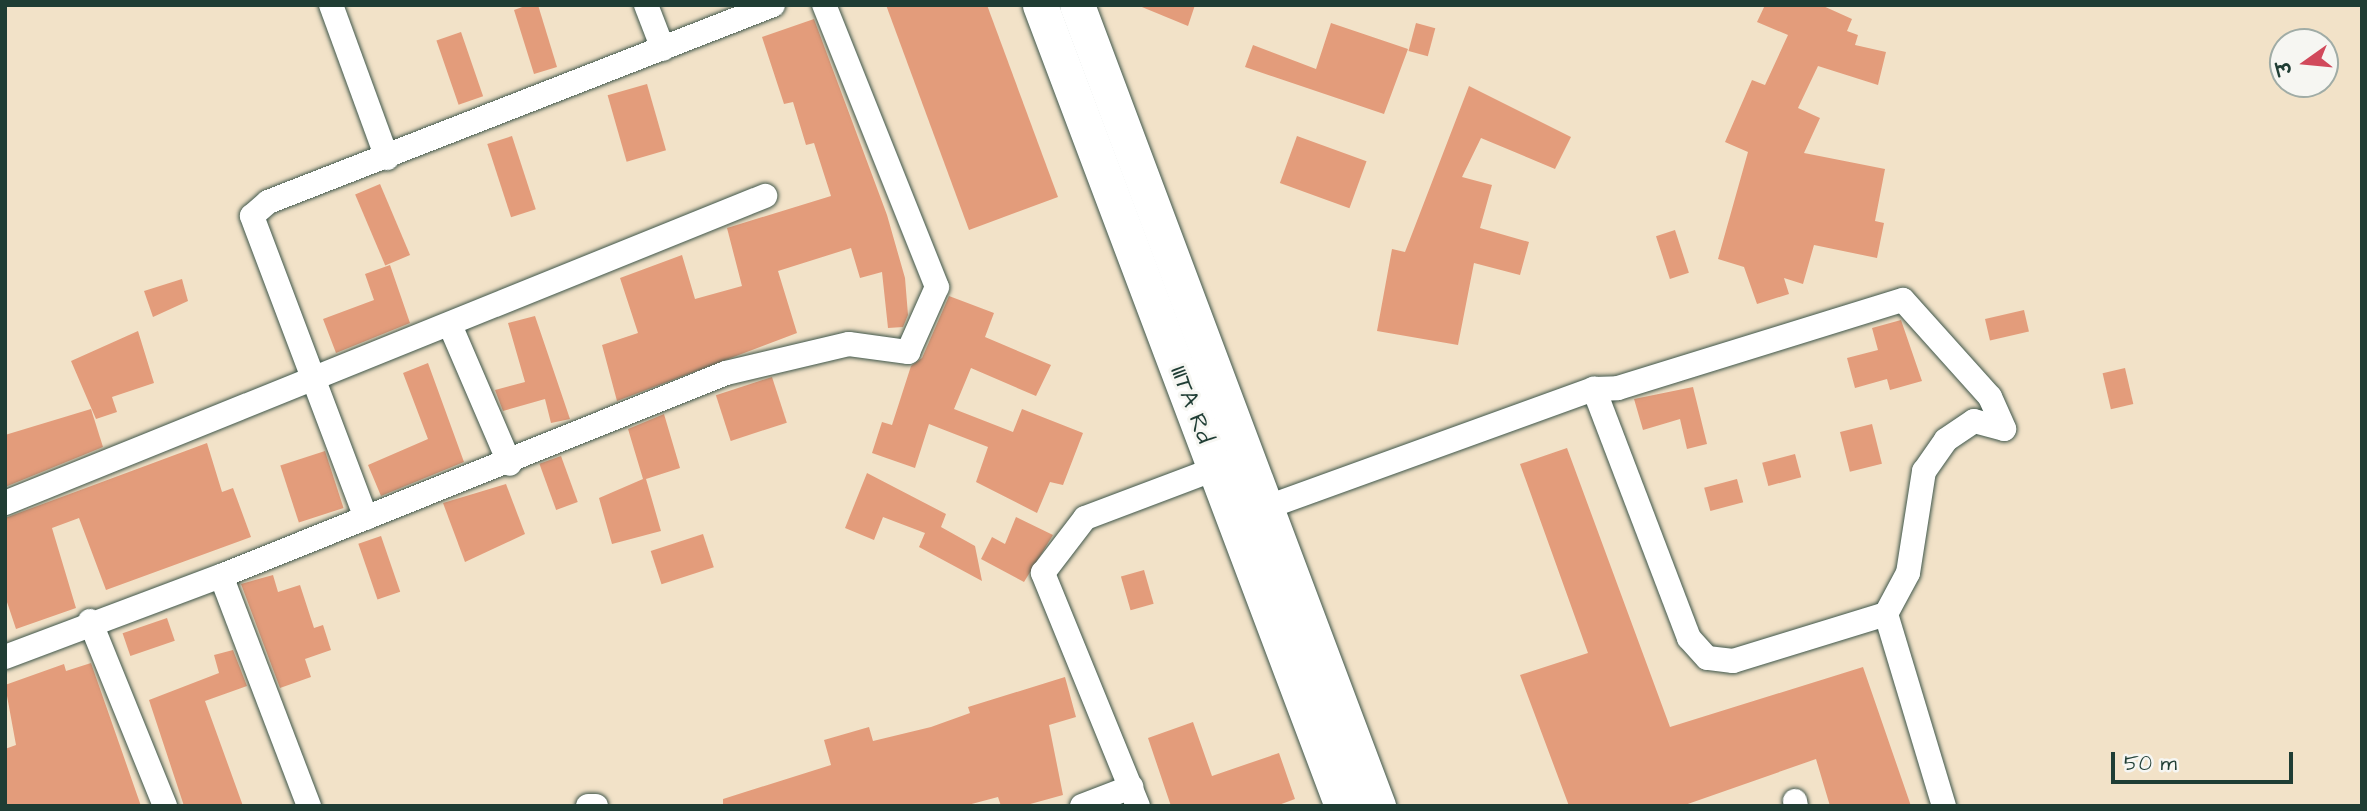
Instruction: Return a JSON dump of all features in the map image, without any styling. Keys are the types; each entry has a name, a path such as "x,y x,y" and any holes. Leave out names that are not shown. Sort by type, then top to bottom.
{"street":[{"path":"331,5 387,158"},
{"path":"646,5 663,49"},
{"path":"366,519 311,379 252,216 268,202 387,158 773,5"},
{"path":"5,657 90,621 221,576 510,464 726,373 849,344 908,352 937,287 824,5"},
{"name":"IIITA Rd","path":"1040,5 1215,469 1250,513 1378,806"},
{"name":"IIITA Rd","path":"1077,5 1250,513 1342,806"},
{"path":"5,503 311,379 450,326 765,196"},
{"path":"1250,513 1594,389 1618,388 1903,300 1990,397 2004,429 1974,421 1946,440 1924,471 1908,573 1886,614 1733,661 1707,658 1689,638 1594,389"},
{"path":"450,326 510,464"},
{"path":"1082,806 1135,796 1043,573 1085,518 1215,469"},
{"path":"221,576 309,806"},
{"path":"1886,614 1944,806"},
{"path":"90,621 165,806"},
{"path":"588,806 596,806"}],"building":[{"path":"538,5 557,67 534,74 514,10"},
{"path":"886,5 987,5 1058,197 969,230"},
{"path":"1137,5 1195,5 1188,26"},
{"path":"1765,5 1821,5 1852,19 1847,31 1858,35 1855,45 1886,52 1878,85 1818,66 1798,108 1820,118 1804,153 1885,169 1875,221 1884,223 1877,258 1814,245 1803,284 1784,278 1789,294 1757,304 1744,267 1718,259 1748,152 1725,142 1752,80 1765,85 1788,35 1757,22"},
{"path":"814,19 887,215 905,278 908,315 903,327 888,328 882,272 860,278 851,248 778,271 797,333 617,401 602,345 638,333 620,278 682,255 695,299 742,286 727,228 831,196 814,143 806,145 793,102 784,104 762,37"},
{"path":"1331,23 1408,49 1384,114 1245,67 1253,45 1316,69"},
{"path":"1416,23 1435,28 1428,56 1408,51"},
{"path":"461,32 483,96 459,105 436,40"},
{"path":"647,84 666,150 627,162 608,95"},
{"path":"1469,86 1571,137 1555,169 1481,138 1462,177 1492,185 1480,228 1529,242 1520,275 1474,263 1458,345 1377,331 1392,249 1405,252"},
{"path":"512,136 536,209 511,217 487,144"},
{"path":"1297,136 1367,161 1349,208 1280,183"},
{"path":"380,184 410,255 385,265 355,195"},
{"path":"1675,230 1689,273 1670,279 1656,236"},
{"path":"390,265 410,323 336,353 323,319 374,300 365,274"},
{"path":"182,279 188,301 153,317 144,291"},
{"path":"949,296 994,313 985,337 1051,365 1036,396 971,368 954,409 1013,432 1022,409 1083,433 1063,485 1050,482 1037,513 976,482 988,447 929,424 915,468 872,453 882,422 892,425 911,366 922,358"},
{"path":"2024,310 2029,331 1990,340 1985,319"},
{"path":"535,316 570,419 551,423 545,399 503,411 495,390 525,382 508,323"},
{"path":"1901,320 1922,381 1890,390 1887,379 1855,388 1847,358 1878,350 1872,328"},
{"path":"138,331 154,383 112,397 117,412 96,419 71,361"},
{"path":"428,363 464,462 381,496 368,465 428,439 403,373"},
{"path":"2125,368 2133,404 2111,409 2103,373"},
{"path":"772,377 787,423 731,441 716,395"},
{"path":"1693,387 1707,444 1687,449 1680,419 1643,430 1634,399"},
{"path":"91,409 103,447 5,487 5,435"},
{"path":"664,414 680,468 646,479 661,531 612,544 599,498 643,479 628,429"},
{"path":"1872,424 1882,464 1850,472 1840,432"},
{"path":"207,443 222,492 233,488 251,537 106,590 79,518 52,528 76,608 16,629 5,596 5,518"},
{"path":"1567,448 1670,727 1863,667 1911,806 1830,806 1816,759 1682,806 1569,806 1520,675 1588,653 1520,464"},
{"path":"325,451 344,508 299,523 280,466"},
{"path":"1795,454 1801,477 1768,486 1762,463"},
{"path":"561,456 578,502 556,510 539,464"},
{"path":"867,473 946,514 941,527 975,546 982,581 919,547 925,533 883,517 874,540 845,528"},
{"path":"1737,479 1743,502 1710,511 1704,488"},
{"path":"506,484 525,534 465,562 443,503"},
{"path":"1016,517 1053,535 1024,582 981,559 992,537 1005,544"},
{"path":"703,534 714,567 662,584 651,551"},
{"path":"381,536 400,592 378,600 358,544"},
{"path":"1144,570 1154,604 1131,610 1121,577"},
{"path":"273,575 278,592 300,585 314,628 323,625 331,650 305,659 311,677 280,688 241,584"},
{"path":"167,618 175,641 130,656 123,633"},
{"path":"233,650 247,686 205,701 243,806 184,806 149,700 219,673 214,655"},
{"path":"91,663 141,806 5,806 5,749 16,745 5,685 64,664 66,671"},
{"path":"1065,677 1076,717 1049,725 1063,795 1023,806 1001,806 998,797 964,806 723,806 723,799 831,765 824,740 869,727 873,741 931,727 970,713 968,707"},
{"path":"1193,722 1212,776 1279,753 1295,799 1276,806 1171,806 1148,738"}]}
